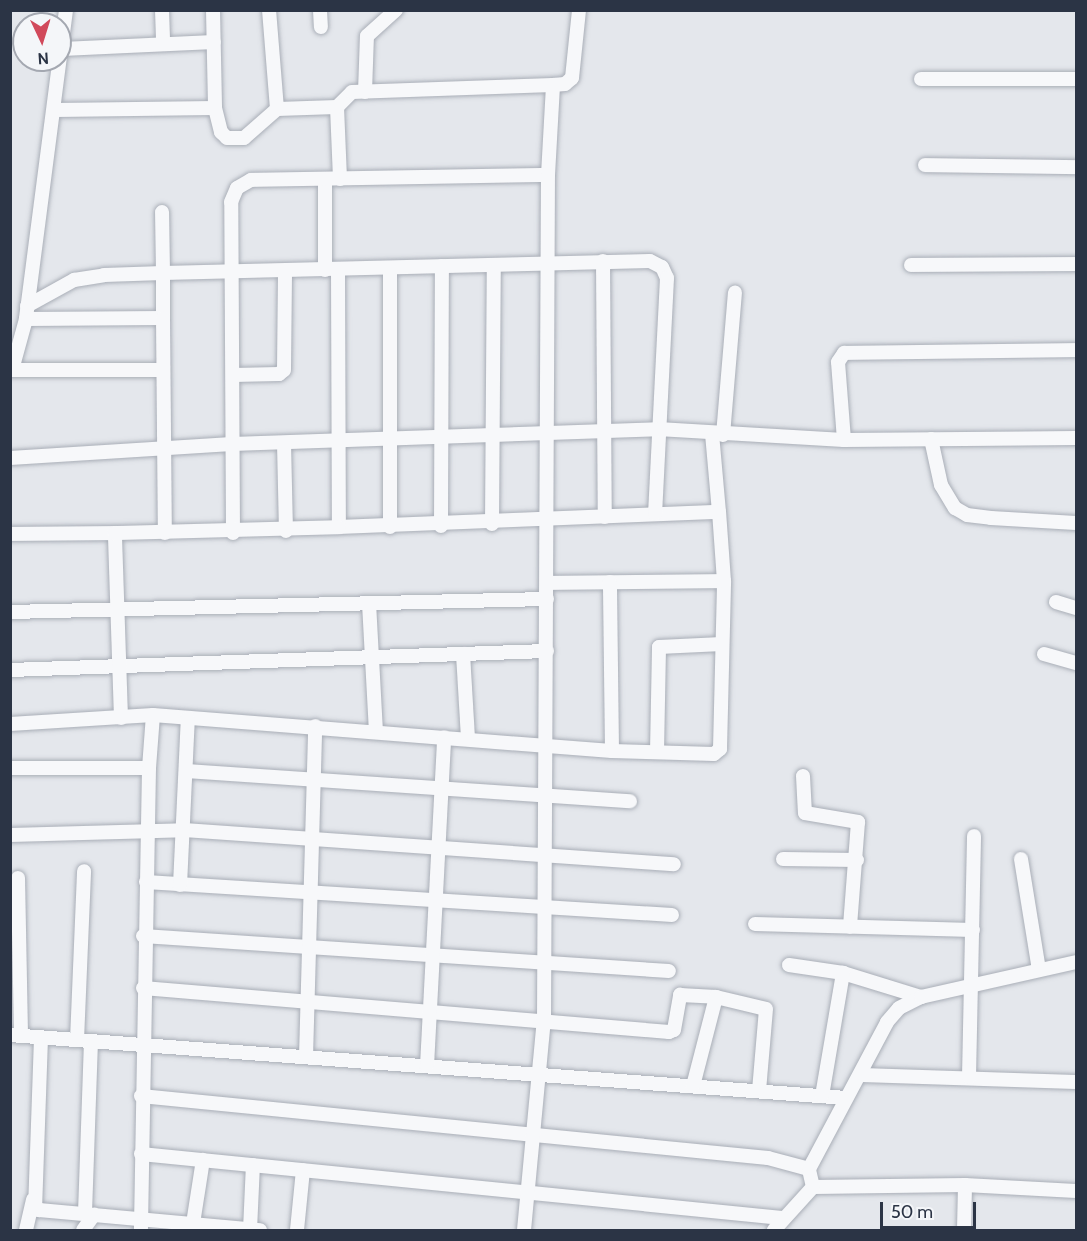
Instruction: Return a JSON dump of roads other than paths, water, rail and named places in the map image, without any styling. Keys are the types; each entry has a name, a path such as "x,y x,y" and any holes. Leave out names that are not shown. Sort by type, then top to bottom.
{"street":[{"path":"162,10 163,43"},
{"path":"213,10 215,108 221,132 235,140 244,138 277,109 337,107 352,92 565,84 572,78 579,10"},
{"path":"269,10 277,109"},
{"path":"320,10 321,27"},
{"path":"365,92 367,36 396,10"},
{"path":"72,48 214,42"},
{"path":"59,72 26,313 12,370 163,370"},
{"path":"921,79 1077,79"},
{"path":"524,1230 544,1020 543,907 548,746 546,263 553,85"},
{"path":"337,107 340,179"},
{"path":"55,110 215,108"},
{"path":"925,165 1077,167"},
{"path":"233,533 231,201 237,188 251,180 548,175"},
{"path":"325,179 332,270 339,527"},
{"path":"162,212 165,533"},
{"path":"603,261 605,517"},
{"path":"26,313 74,280 104,274 233,273 650,261 662,267 667,278 655,513"},
{"path":"911,265 1077,264"},
{"path":"492,524 494,265"},
{"path":"441,526 442,266"},
{"path":"390,268 390,526"},
{"path":"233,375 279,374 284,370 285,271"},
{"path":"10,724 153,715 612,751 714,754 720,749 724,581 717,434 735,293"},
{"path":"26,313 163,318"},
{"path":"843,440 838,362 844,352 1077,350"},
{"path":"10,458 164,447 658,429 843,440 1077,438"},
{"path":"931,439 940,485 955,508 967,515 1077,523"},
{"path":"284,443 286,531"},
{"path":"10,534 233,533 339,527 492,524 655,513 719,512"},
{"path":"115,533 121,718"},
{"path":"547,583 724,581"},
{"path":"610,582 612,751"},
{"path":"10,612 547,599"},
{"path":"1056,602 1077,608"},
{"path":"369,603 376,731"},
{"path":"657,752 659,647 722,644"},
{"path":"10,670 547,651"},
{"path":"463,654 468,738"},
{"path":"1044,654 1077,663"},
{"path":"141,1224 143,936 153,715"},
{"path":"180,885 188,718"},
{"path":"306,1058 310,839 315,780 315,726"},
{"path":"427,1066 444,737"},
{"path":"10,768 149,768"},
{"path":"186,771 441,791 630,801"},
{"path":"803,776 805,813 858,822 850,927"},
{"path":"10,835 146,834 184,830 674,864"},
{"path":"969,1077 974,985 974,836"},
{"path":"783,859 856,860"},
{"path":"1021,859 1040,970"},
{"path":"77,1040 84,871"},
{"path":"18,878 16,1036 846,1098"},
{"path":"146,882 672,915"},
{"path":"755,924 973,930"},
{"path":"143,936 669,971"},
{"path":"813,1187 809,1169 846,1098 861,1075 887,1022 898,1008 921,997 1077,962"},
{"path":"789,965 843,973 921,997"},
{"path":"822,1096 843,973"},
{"path":"143,988 669,1032 675,1026 680,995 716,997 766,1009 759,1091"},
{"path":"693,1086 716,997"},
{"path":"26,1230 33,1200 41,1038"},
{"path":"84,1230 89,1214 92,1041"},
{"path":"861,1075 1077,1082"},
{"path":"141,1096 768,1158 809,1169"},
{"path":"141,1154 782,1218"},
{"path":"193,1227 203,1160"},
{"path":"250,1230 253,1165"},
{"path":"297,1230 303,1170"},
{"path":"964,1230 965,1185"},
{"path":"774,1230 782,1218 813,1187 965,1185 1077,1191"},
{"path":"33,1200 39,1210 89,1214 141,1224 260,1230"}]}
